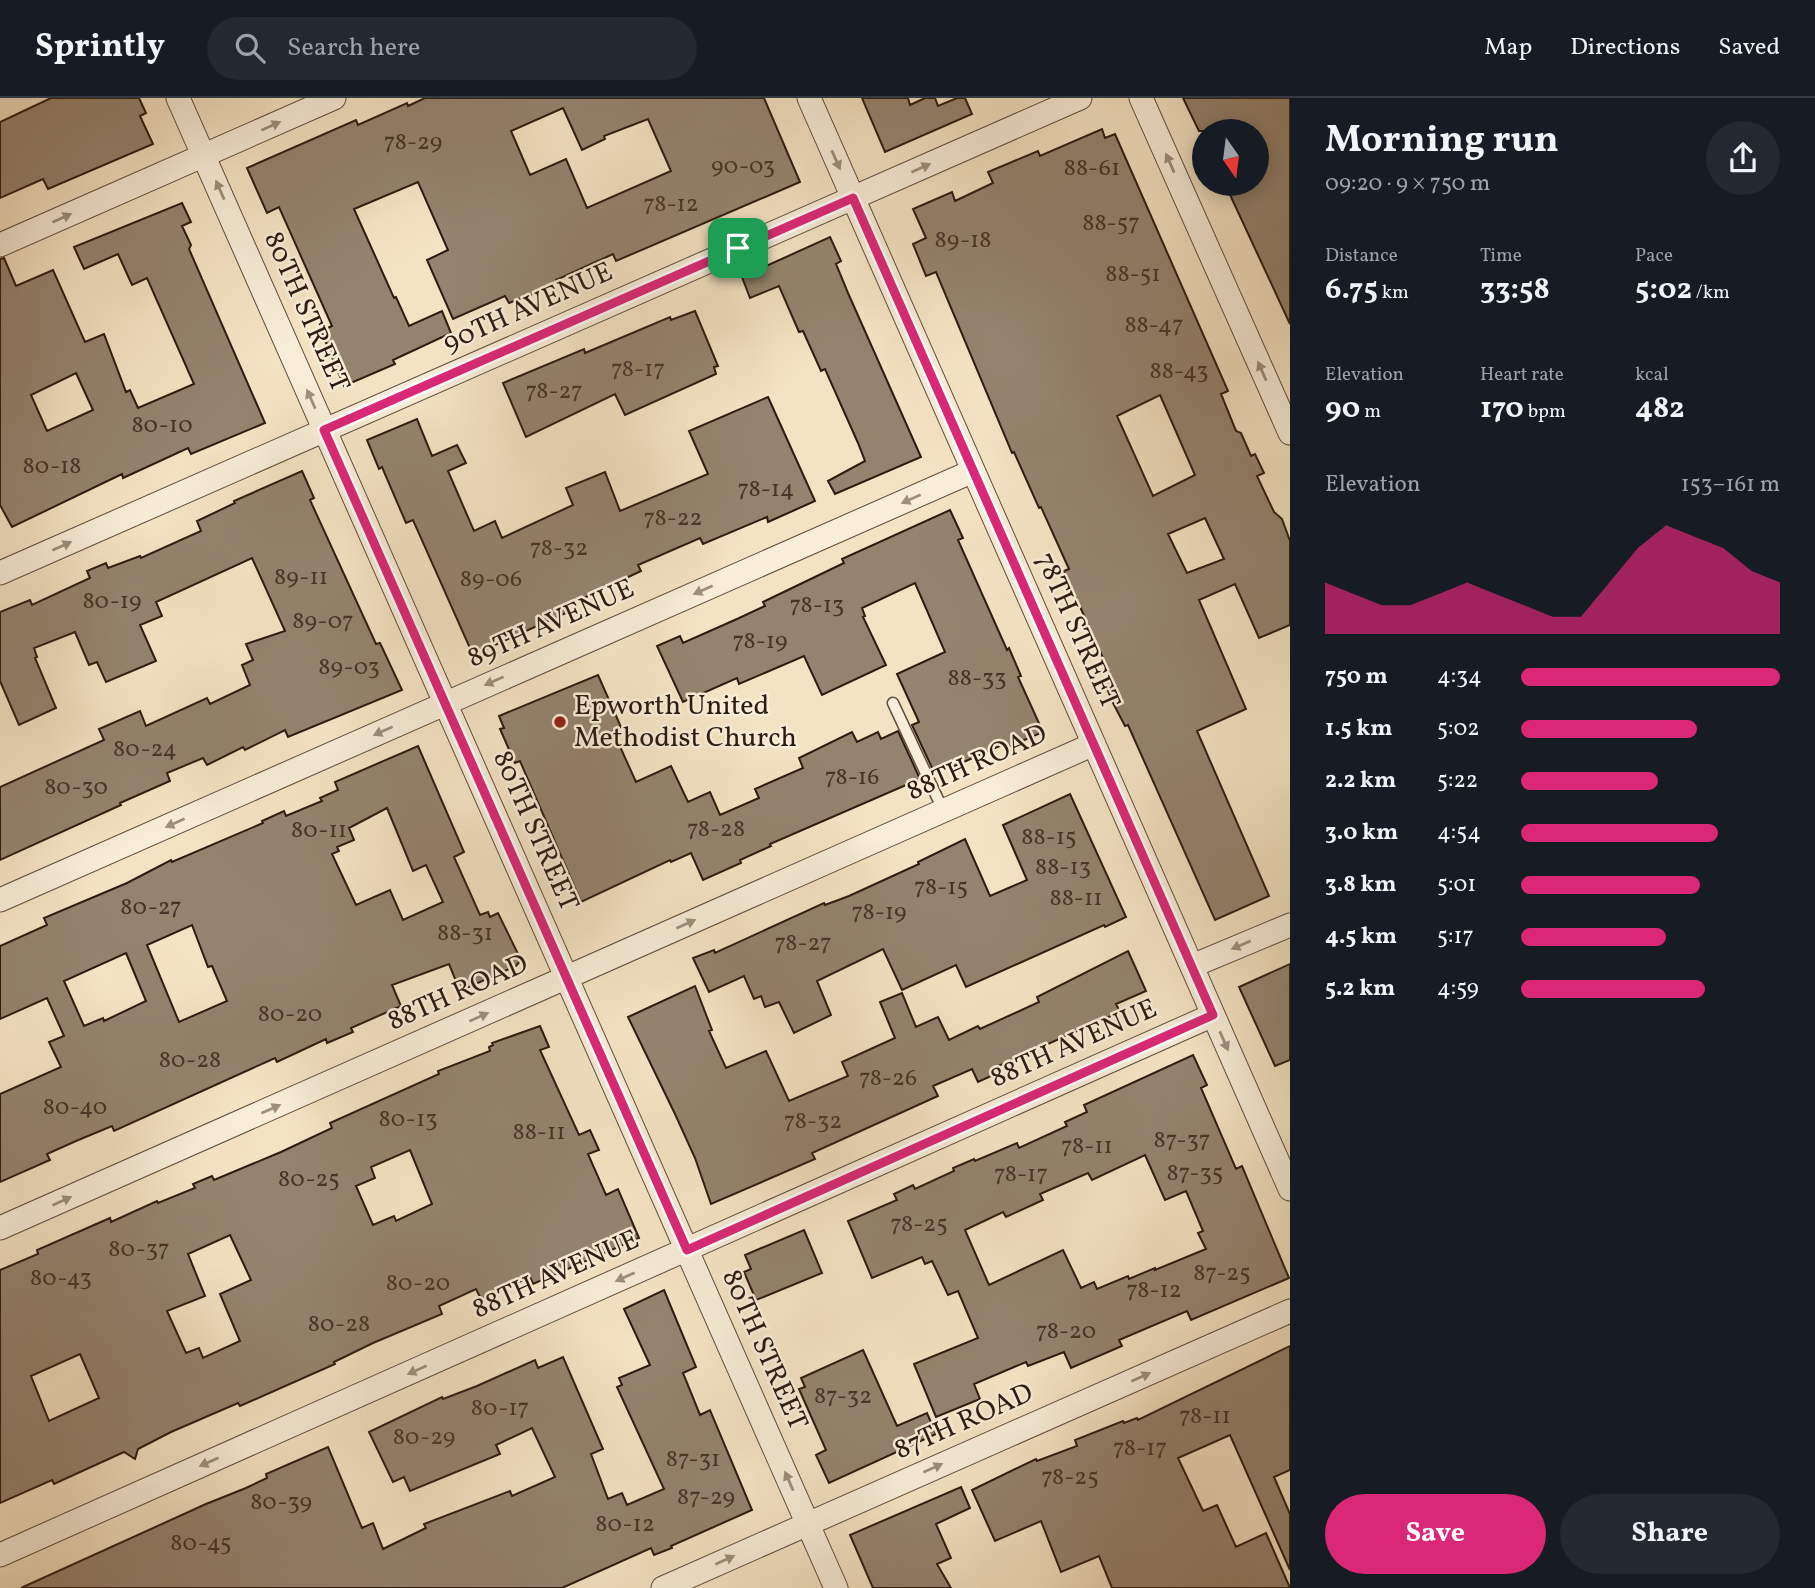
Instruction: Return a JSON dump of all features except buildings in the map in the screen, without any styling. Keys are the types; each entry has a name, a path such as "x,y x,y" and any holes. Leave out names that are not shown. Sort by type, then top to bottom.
{"street":[{"name":"80TH STREET","path":"178,98 836,1588"},
{"path":"0,245 334,98"},
{"name":"78TH STREET","path":"808,98 1290,1189"},
{"name":"90TH AVENUE","path":"0,573 1080,98"},
{"path":"1141,98 1290,433"},
{"name":"89TH AVENUE","path":"0,900 973,471"},
{"name":"88TH ROAD","path":"0,1228 1094,744"},
{"path":"1192,966 1290,925"},
{"name":"88TH AVENUE","path":"0,1555 1213,1015"},
{"name":"87TH ROAD","path":"663,1588 1290,1311"}],"lane":[{"path":"893,703 943,810"}],"place":[{"name":"Epworth United Methodist Church","path":"560,722"}],"route":[{"path":"853,198 1213,1015 687,1250 324,430 738,248 853,198"}]}
